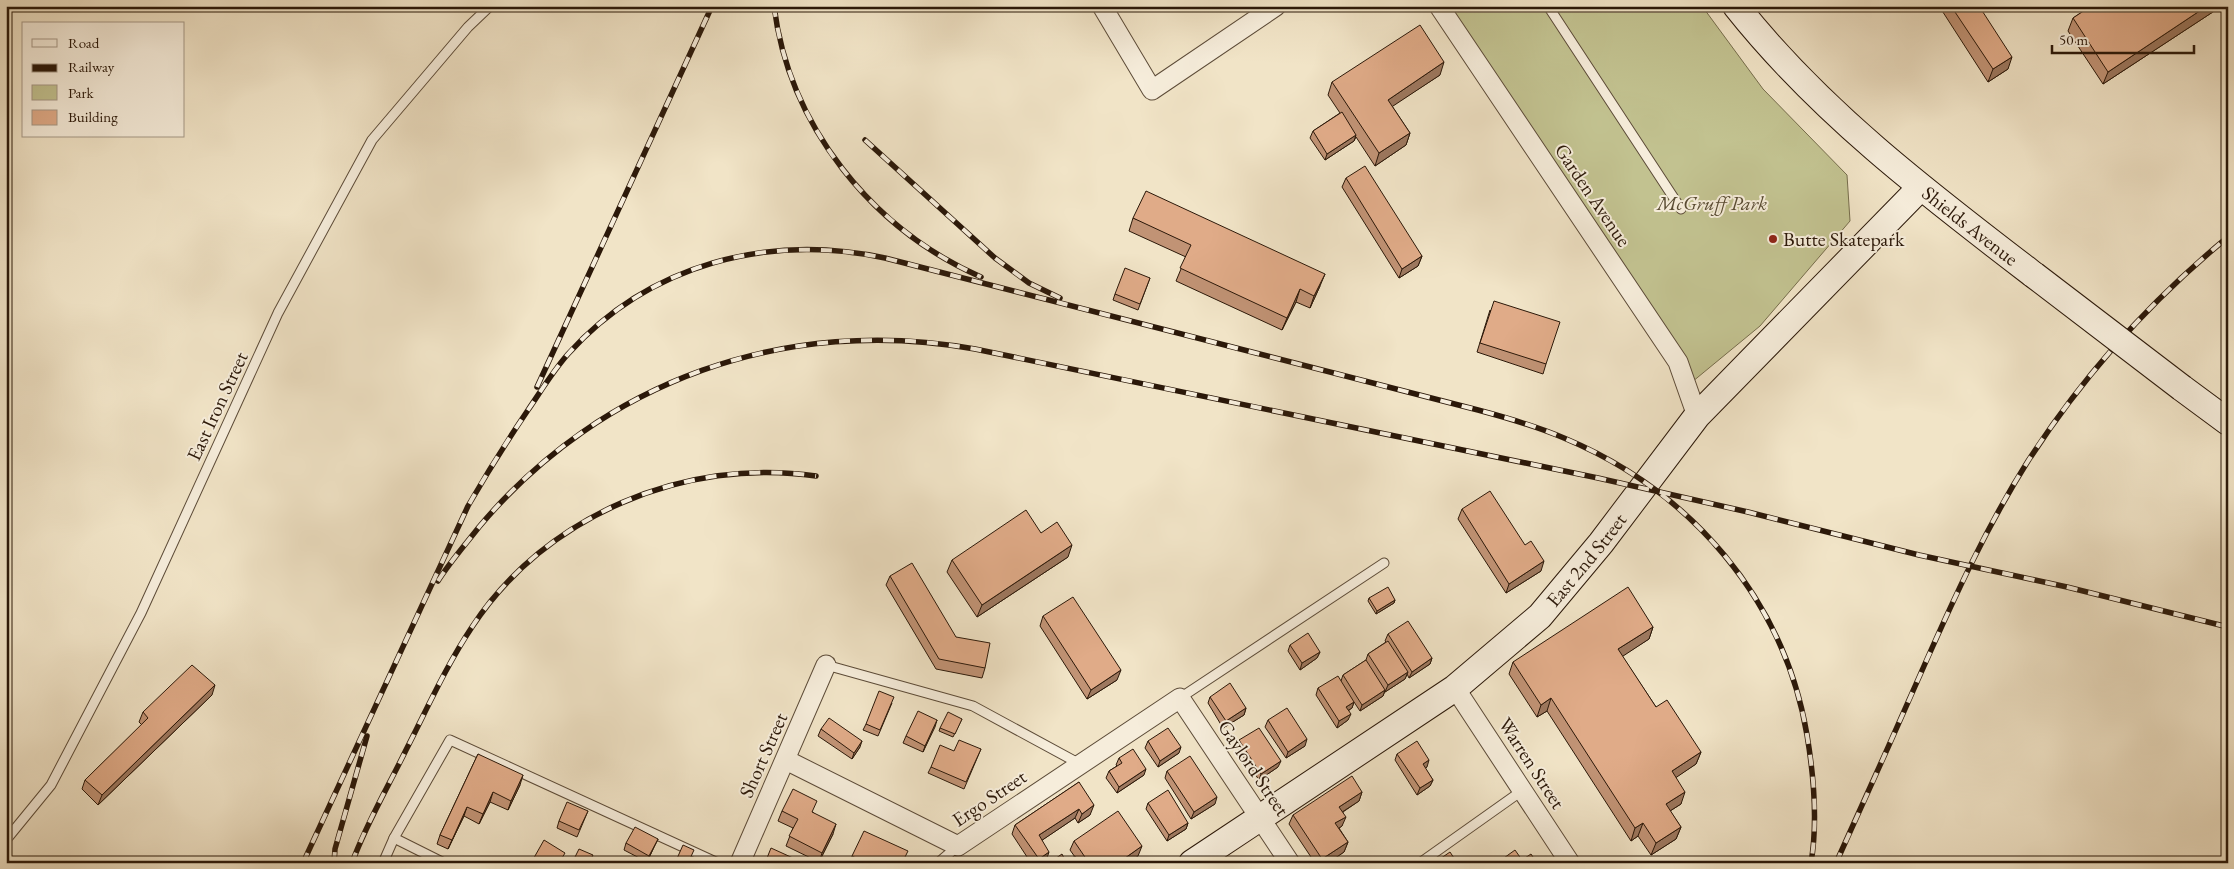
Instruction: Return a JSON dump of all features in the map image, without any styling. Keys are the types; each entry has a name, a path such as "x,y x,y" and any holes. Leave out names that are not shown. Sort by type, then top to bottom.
{"street":[{"path":"1102,6 1152,90 1276,6"},
{"name":"Garden Avenue","path":"1439,6 1678,362 1696,416"},
{"name":"Shields Avenue","path":"1736,6 1761,38 1827,106 1920,188 2228,422"},
{"name":"East 2nd Street","path":"1192,863 1455,688 1520,634 1565,588 1696,416 1920,188"},
{"name":"Short Street","path":"740,863 826,665"},
{"name":"Warren Street","path":"1455,688 1570,863"},
{"name":"Ergo Street","path":"786,760 958,846 1180,698"},
{"name":"Gaylord Street","path":"1180,698 1290,863"}],"lane":[{"name":"East Iron Street","path":"6,840 51,785 141,613 278,313 372,140 468,26 490,6"},
{"path":"1548,6 1681,209"},
{"path":"1180,698 1384,563"},
{"path":"826,665 974,706 1080,764"},
{"path":"383,863 394,838 450,740 718,863"},
{"path":"1420,863 1523,790"},
{"path":"394,838 444,863"},
{"path":"938,863 958,846"}],"green space":[{"name":"McGruff Park","path":"1441,6 1702,6 1763,89 1847,175 1850,221 1760,326 1692,382"}],"building":[{"path":"1951,6 1979,6 2012,57 1993,69"},
{"path":"2091,6 2207,6 2108,72 2073,18"},
{"path":"1420,25 1444,62 1388,100 1410,133 1379,153 1332,82"},
{"path":"1342,112 1356,135 1327,154 1313,131"},
{"path":"1365,166 1422,256 1402,269 1346,178"},
{"path":"1146,191 1325,274 1314,296 1300,289 1287,318 1180,268 1191,245 1133,218"},
{"path":"1125,268 1150,278 1140,304 1115,294"},
{"path":"1494,301 1560,322 1546,364 1480,343"},
{"path":"1490,491 1525,545 1531,541 1544,561 1509,584 1462,509"},
{"path":"1026,510 1041,533 1057,522 1072,545 982,605 952,560"},
{"path":"912,563 956,637 990,643 985,668 939,659 890,576"},
{"path":"1388,587 1395,600 1377,611 1369,598"},
{"path":"1628,587 1653,627 1618,649 1656,707 1667,700 1701,752 1672,771 1685,792 1666,804 1681,827 1656,843 1643,823 1635,828 1551,698 1541,705 1513,662"},
{"path":"1073,597 1121,670 1091,690 1043,616"},
{"path":"1408,621 1432,658 1412,672 1388,634"},
{"path":"1308,633 1320,652 1302,663 1290,645"},
{"path":"1388,641 1408,672 1388,685 1368,654"},
{"path":"1366,660 1385,690 1362,705 1343,675"},
{"path":"192,665 215,685 102,795 85,780 148,718 143,712"},
{"path":"1338,676 1354,702 1346,707 1351,714 1339,721 1318,688"},
{"path":"1230,683 1246,708 1226,721 1210,697"},
{"path":"879,691 894,697 880,730 866,724"},
{"path":"1287,708 1307,739 1288,752 1268,720"},
{"path":"918,711 937,720 925,746 906,736"},
{"path":"948,712 962,719 955,734 940,728"},
{"path":"829,718 862,741 854,753 821,729"},
{"path":"1168,728 1181,747 1160,761 1148,741"},
{"path":"1259,728 1281,761 1261,774 1239,740"},
{"path":"959,740 981,749 966,782 931,767 940,745 954,751"},
{"path":"1417,741 1429,760 1423,764 1433,780 1420,788 1397,754"},
{"path":"1133,749 1146,769 1119,787 1109,771 1122,763 1119,758"},
{"path":"478,754 523,775 511,801 493,792 483,814 467,807 452,840 440,835"},
{"path":"1190,756 1217,797 1194,812 1167,771"},
{"path":"1352,776 1362,792 1339,807 1346,817 1335,823 1348,842 1322,859 1293,815"},
{"path":"1079,782 1094,805 1082,814 1079,809 1039,835 1049,852 1039,859 1015,825"},
{"path":"793,789 817,801 812,812 836,824 822,853 789,836 798,819 782,811"},
{"path":"1168,790 1188,823 1169,835 1148,803"},
{"path":"567,802 588,811 579,830 559,821"},
{"path":"1118,811 1142,846 1118,863 1089,863 1074,841"},
{"path":"635,827 658,839 649,856 626,843"},
{"path":"864,831 908,851 902,863 866,863 852,856"},
{"path":"544,840 565,853 559,863 531,863"},
{"path":"683,845 694,850 688,863 675,863"},
{"path":"771,848 793,858 791,863 765,863"},
{"path":"579,849 593,855 589,863 572,863"},
{"path":"1515,850 1522,860 1531,854 1537,863 1497,863"},
{"path":"1450,852 1456,861 1453,863 1434,863"},
{"path":"1062,854 1066,862 1075,856 1079,863 1049,863"}],"railway":[{"path":"537,387 712,6"},
{"path":"774,6 783,50 797,92 817,132 842,168 872,202 905,231 941,256 981,277"},
{"path":"865,140 995,258 1029,283 1060,298"},
{"path":"1836,863 1960,588 1985,536 2028,461 2071,399 2119,341 2172,287 2228,237"},
{"path":"303,863 468,506 512,433 547,381 568,354 600,323 635,298 673,277 713,263 755,254 798,250 841,251 885,258 1478,410 1522,422 1564,438 1610,460 1652,488 1691,519 1725,555 1753,595 1777,639 1795,685 1807,735 1815,815 1811,863"},
{"path":"438,581 479,527 528,476 582,432 640,397 703,370 768,352 835,342 905,341 975,349 1598,478 1748,512 1919,555 2067,587 2228,627"},
{"path":"352,863 364,834 454,657 472,627 502,588 538,553 579,525 623,502 669,486 718,476 767,472 816,476"},
{"path":"334,863 335,849 367,736"}],"place":[{"name":"Butte Skatepark","path":"1773,239"}]}
